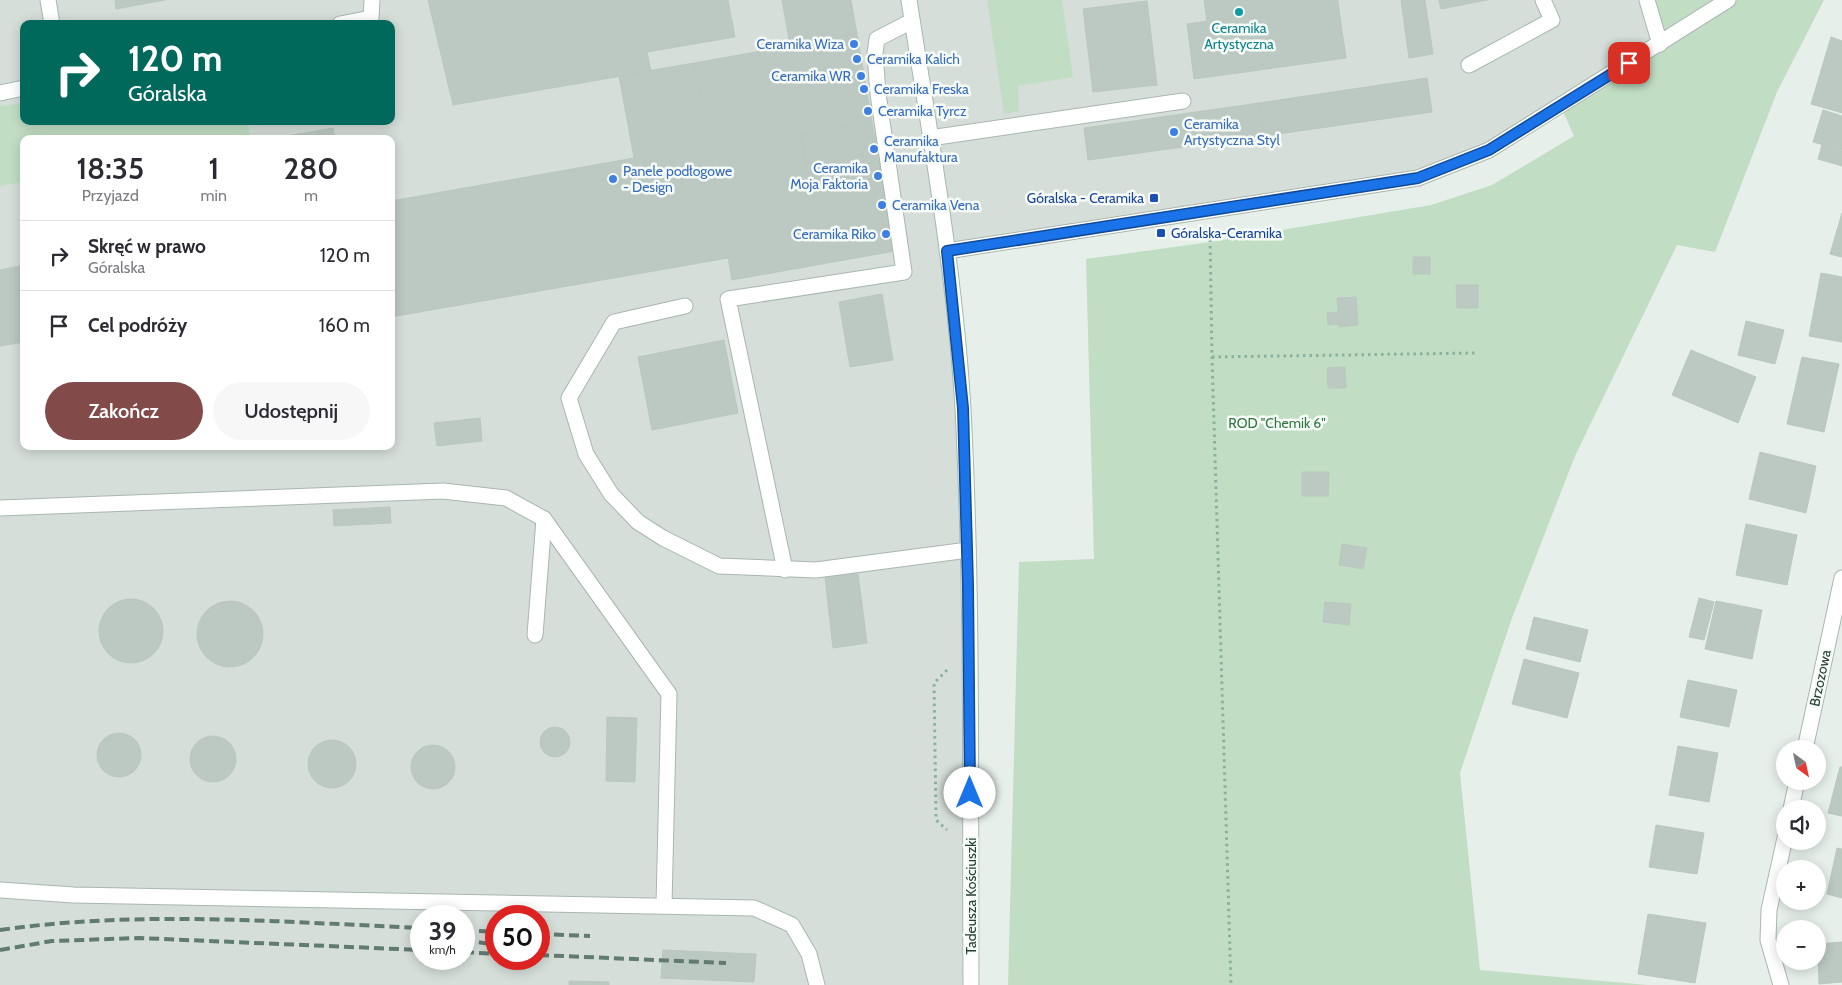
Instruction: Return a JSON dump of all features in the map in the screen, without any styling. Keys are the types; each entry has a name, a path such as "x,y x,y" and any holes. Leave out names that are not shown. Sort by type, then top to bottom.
{"street":[{"path":"48,0 51,20"},
{"path":"361,20 371,18 372,0"},
{"name":"Tadeusza Kościuszki","path":"909,0 947,251 963,408 968,550 971,985"},
{"path":"1468,66 1552,20 1543,0"},
{"path":"1647,0 1660,44"},
{"path":"947,251 1418,178 1489,150 1728,0"},
{"path":"785,570 728,300 904,272 878,94 874,53 877,39 912,20"},
{"path":"0,93 20,89"},
{"path":"930,138 1183,101"},
{"path":"684,306 614,322 569,398 586,454 610,494 638,522 663,538 719,566 816,570 968,550"},
{"path":"0,508 443,492 506,498 544,519 669,694 664,905"},
{"path":"535,635 544,519"},
{"name":"Brzozowa","path":"1807,740 1842,578"},
{"path":"1781,985 1768,940 1769,910 1782,850"},
{"path":"0,890 74,895 754,908 792,925 809,954 817,985"}],"path":[{"path":"1210,210 1212,357 1231,985"},
{"path":"1212,357 1475,353"},
{"path":"948,660 948,670 934,683 936,820 949,832"}],"shaded area":[{"path":"0,0 1646,0 1660,44 1561,107 1418,178 947,251 957,338 971,985 0,985"}],"green space":[{"path":"987,0 1062,0 1073,77 1018,86 1019,111 1004,114"},
{"name":"ROD \"Chemik 6\"","path":"1647,0 1824,0 1777,92 1715,252 1677,245 1575,456 1512,618 1460,773 1480,970 1648,985 1008,985 1019,562 1094,559 1086,259 1211,242 1431,205 1492,185 1574,136 1561,107 1660,44"},
{"path":"20,104 20,125 248,125 250,135 20,135 20,183 0,186 0,106"}],"building":[{"path":"115,0 165,0 116,9"},
{"path":"428,0 728,0 735,37 647,52 651,71 453,105"},
{"path":"782,0 851,0 857,34 790,46"},
{"name":"Ceramika Artystyczna","path":"1204,0 1338,0 1338,3 1207,21"},
{"path":"1401,0 1425,0 1433,54 1409,58"},
{"path":"1439,0 1487,0 1441,9"},
{"path":"1147,1 1157,85 1093,92 1083,9"},
{"path":"1338,3 1346,58 1194,79 1187,24"},
{"path":"857,34 872,122 801,135 811,190 882,177 895,251 732,280 694,63"},
{"path":"1831,37 1842,41 1842,113 1811,104"},
{"name":"Panele podłogowe - Design","path":"694,63 728,258 395,316 395,200 634,158 619,76"},
{"path":"1427,78 1432,112 1264,136 1259,103"},
{"name":"Ceramika Artystyczna Styl","path":"1259,103 1264,136 1088,160 1084,128"},
{"path":"1823,110 1842,116 1842,150 1813,142"},
{"path":"872,122 882,177 811,190 801,135"},
{"path":"333,128 334,135 293,135"},
{"path":"1822,145 1842,151 1842,166 1818,159"},
{"path":"1842,213 1842,257 1830,254"},
{"path":"1413,257 1430,257 1430,274 1413,274"},
{"path":"20,266 20,343 0,346 0,270"},
{"path":"1821,273 1842,277 1842,342 1809,336"},
{"path":"1456,285 1478,285 1478,308 1457,308"},
{"path":"882,294 893,360 850,367 839,302"},
{"path":"1356,297 1358,325 1339,327 1337,298"},
{"path":"1338,312 1339,324 1328,325 1327,313"},
{"path":"1746,321 1784,330 1775,364 1738,355"},
{"path":"724,340 738,413 652,430 638,357"},
{"path":"1691,350 1756,377 1738,423 1672,395"},
{"path":"1802,357 1839,364 1824,432 1787,424"},
{"path":"1345,367 1346,388 1328,388 1327,368"},
{"path":"480,418 482,441 437,446 434,423"},
{"path":"1760,452 1816,466 1806,513 1749,499"},
{"path":"1302,472 1329,472 1328,496 1302,496"},
{"path":"390,507 391,523 334,526 333,510"},
{"path":"1746,524 1797,535 1787,585 1736,575"},
{"path":"1342,544 1367,548 1363,569 1339,565"},
{"path":"858,574 867,643 833,648 825,577"},
{"path":"1699,598 1714,602 1704,640 1689,637"},
{"path":"125,599 137,599 154,608 161,619 163,631 161,643 154,654 137,663 125,663 113,658 104,649 99,637 99,625 104,613 113,604"},
{"path":"230,601 242,604 253,611 260,622 263,634 260,646 253,657 242,664 230,667 218,664 207,657 200,646 197,634 200,622 207,611 218,604"},
{"path":"1716,601 1762,610 1752,659 1705,649"},
{"path":"1325,602 1351,604 1349,625 1323,622"},
{"path":"1534,617 1588,630 1580,662 1526,649"},
{"path":"1524,659 1579,673 1567,718 1512,704"},
{"path":"1688,680 1737,690 1729,727 1680,717"},
{"path":"607,717 637,718 635,782 606,781"},
{"path":"555,727 566,731 570,742 566,753 555,757 544,753 540,742 544,731"},
{"path":"123,733 135,739 140,746 140,764 135,771 128,776 115,777 107,774 100,767 97,751 100,743 107,736"},
{"path":"213,736 226,740 232,746 236,759 232,772 226,778 213,782 200,778 194,772 190,759 194,746 200,740"},
{"path":"332,740 341,742 349,747 354,755 356,764 354,773 349,781 341,786 332,788 323,786 315,781 310,773 308,764 310,755 315,747 323,742"},
{"path":"433,745 445,749 451,755 455,767 451,779 445,785 433,789 421,785 415,779 411,767 415,755 421,749"},
{"path":"1678,746 1718,753 1709,802 1669,795"},
{"path":"1840,767 1842,767 1842,816 1828,813"},
{"path":"1656,825 1704,833 1697,874 1649,867"},
{"path":"1837,848 1842,849 1842,898 1827,894"},
{"path":"1648,914 1706,923 1695,983 1638,974"},
{"path":"1842,942 1842,982 1819,984 1819,970 1826,970 1826,943"},
{"path":"663,950 756,954 754,982 661,978"},
{"path":"569,981 609,982 609,985 569,985"}],"railway":[{"path":"0,930 105,920 157,919 210,919 410,928"},
{"path":"475,931 485,931"},
{"path":"550,934 590,936"},
{"path":"0,950 52,941 139,938 410,950"},
{"path":"475,942 485,943"},
{"path":"475,953 485,953"},
{"path":"550,955 726,963"}],"place":[{"name":"Ceramika Artystyczna","path":"1239,12"},
{"name":"Ceramika Wiza","path":"854,44"},
{"name":"Ceramika Kalich","path":"857,59"},
{"name":"Ceramika WR","path":"861,76"},
{"name":"Ceramika Freska","path":"864,89"},
{"name":"Ceramika Tyrcz","path":"868,111"},
{"name":"Ceramika Artystyczna Styl","path":"1174,132"},
{"name":"Ceramika Manufaktura","path":"874,149"},
{"name":"Ceramika Moja Faktoria","path":"878,176"},
{"name":"Panele podłogowe - Design","path":"613,179"},
{"name":"Góralska - Ceramika","path":"1154,198"},
{"name":"Ceramika Vena","path":"882,205"},
{"name":"Góralska-Ceramika","path":"1161,233"},
{"name":"Ceramika Riko","path":"886,234"}],"route":[{"path":"970,793 970,639 963,408 947,251 1418,178 1489,150 1629,63"}]}
